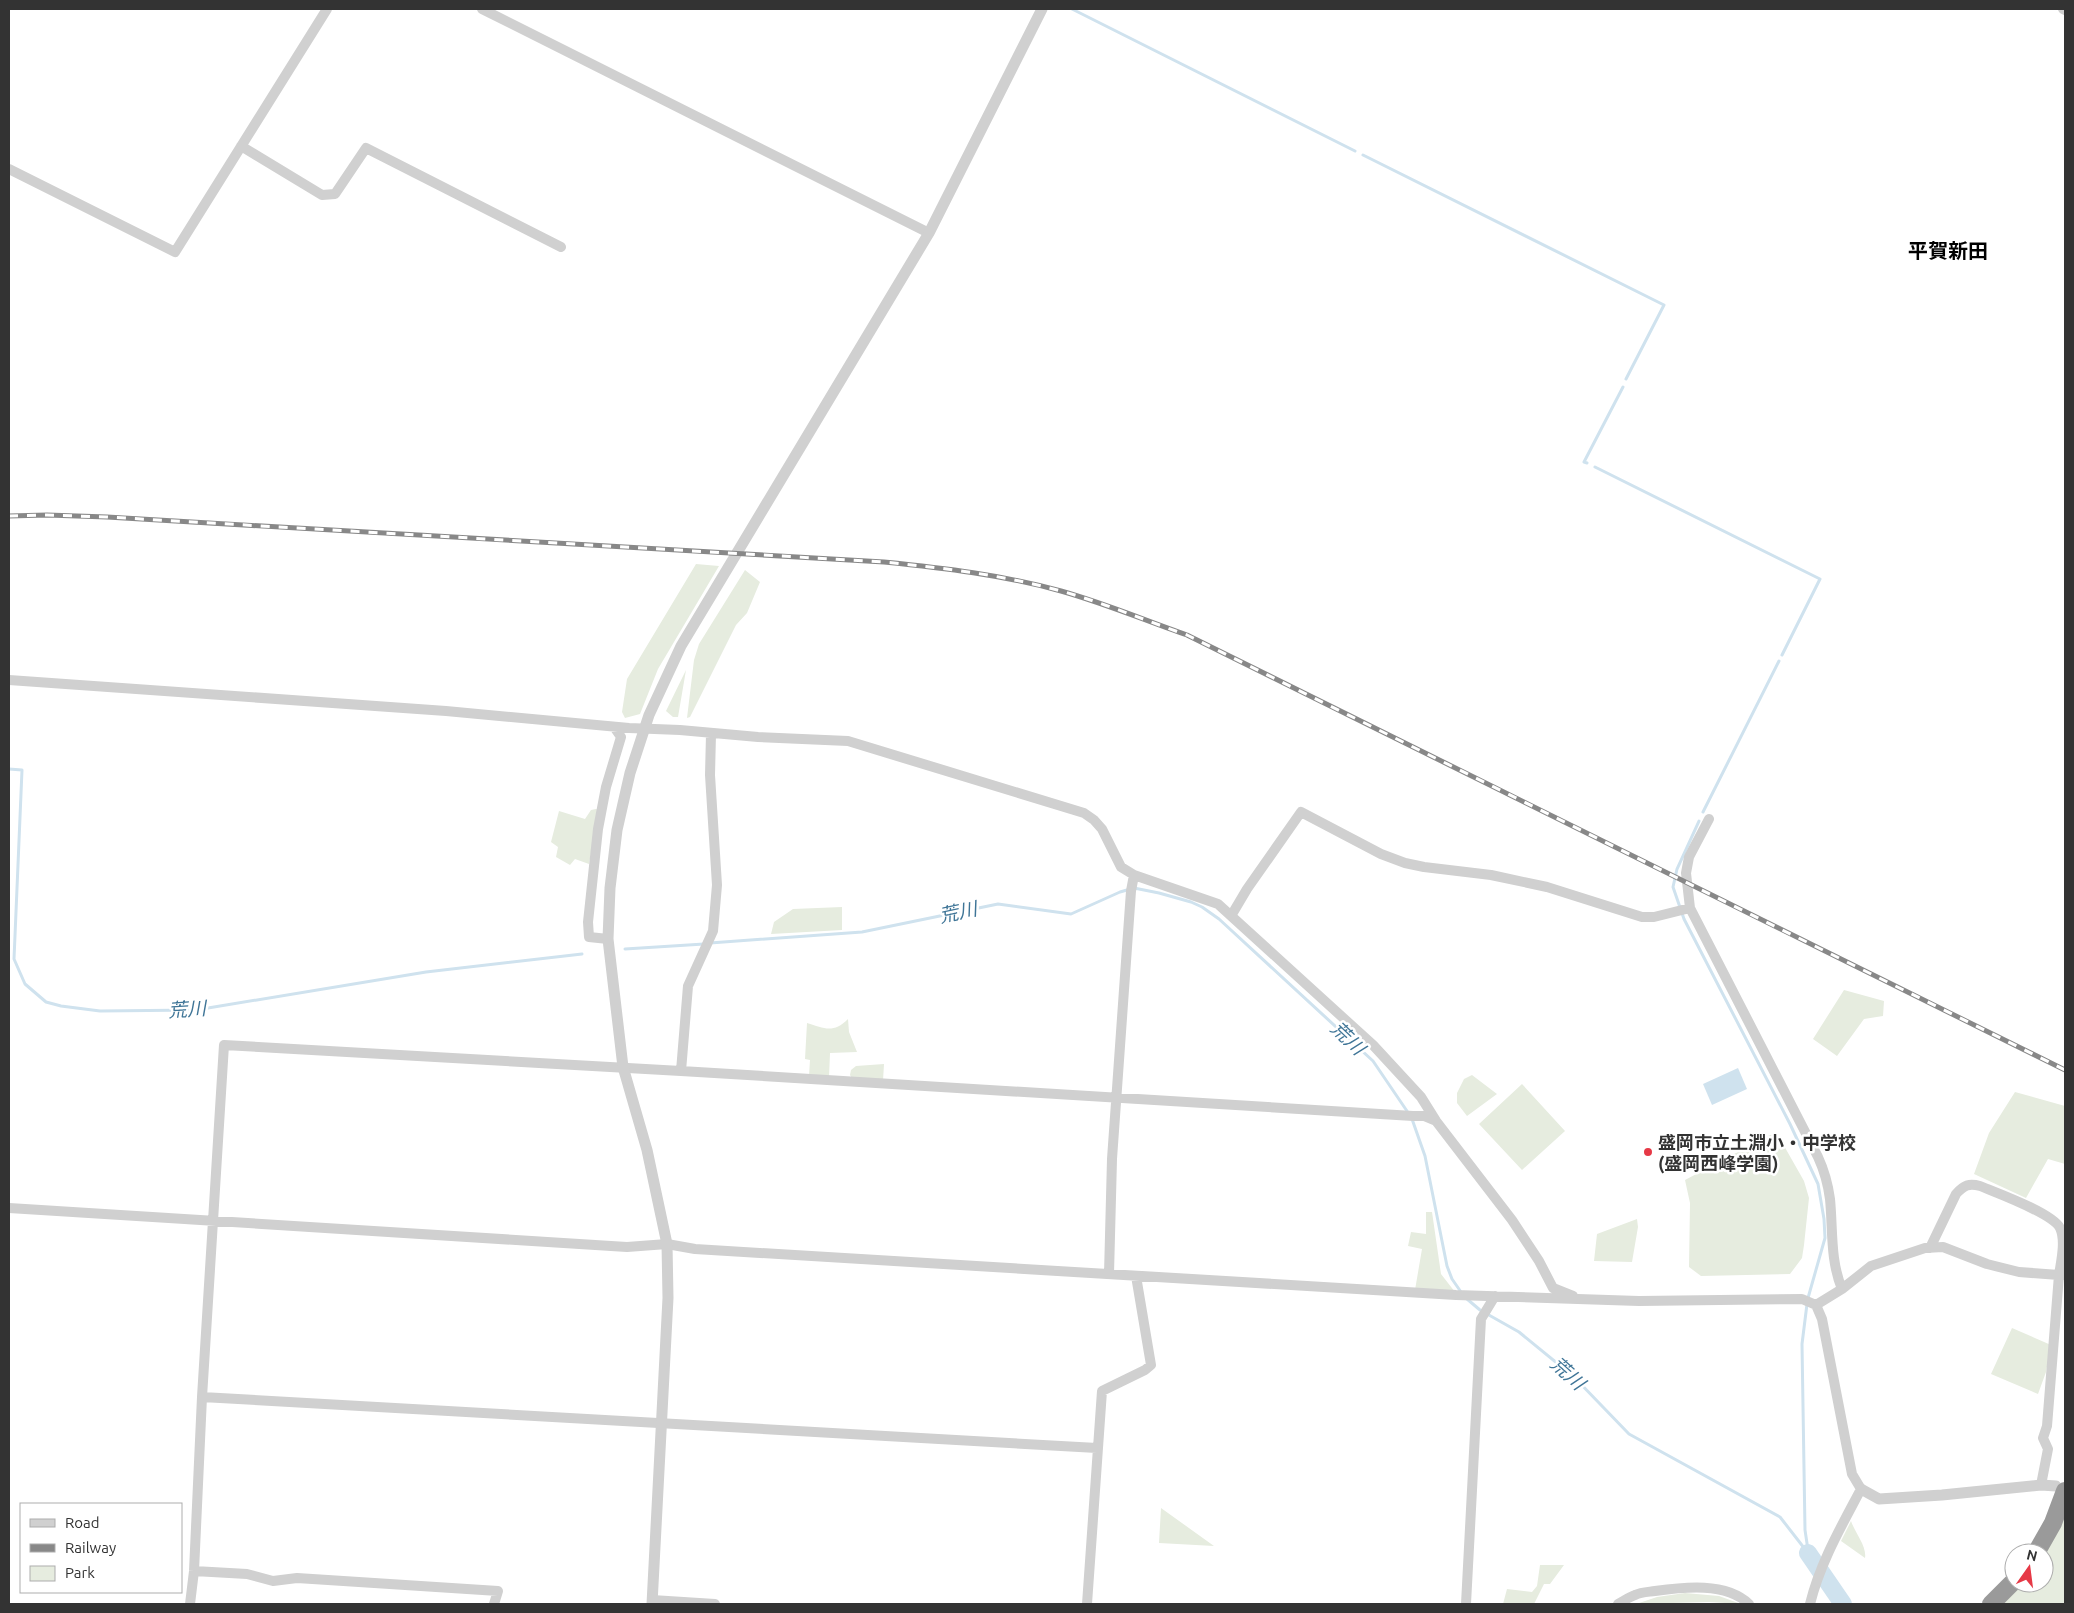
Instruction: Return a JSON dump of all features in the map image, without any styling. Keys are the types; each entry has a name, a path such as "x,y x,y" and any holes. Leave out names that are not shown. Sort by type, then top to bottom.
{"highway":[{"path":"2041,1543 2052,1523 2061,1489"},
{"path":"1991,1604 2004,1591"}],"street":[{"path":"9,169 175,252 328,9"},
{"path":"482,9 929,232"},
{"path":"715,1604 652,1602 668,1298 667,1244 647,1150 623,1067 608,939 610,888 616,830 630,773 649,715 681,646 929,232 1042,9"},
{"path":"241,146 322,195 335,194 366,148 561,247"},
{"path":"9,680 446,711 614,727 848,741 1084,813 1102,829 1121,867 1132,883 1112,1159 1109,1274"},
{"path":"608,939 589,937 588,922 598,829 606,786 621,737 614,727"},
{"path":"681,1071 688,986 710,940 717,885 710,775 711,734"},
{"path":"1231,916 1247,889 1301,812 1382,854 1424,867 1491,875 1539,885 1642,917 1654,917 1689,909"},
{"path":"1709,819 1689,857 1686,873 1689,909 1824,1171 1830,1197 1836,1275 1842,1288"},
{"path":"1132,883 1218,904 1373,1045 1421,1097 1436,1121 1512,1220 1539,1261 1553,1288 1582,1299"},
{"path":"190,1604 194,1571 202,1397 224,1045 623,1067 1424,1116 1436,1121"},
{"path":"1930,1248 1956,1194 1962,1187 1970,1184 2048,1216 2059,1227 2063,1240 2062,1275 2047,1426 2043,1438 2048,1449 2041,1485"},
{"path":"9,1208 628,1247 667,1244 695,1249 1456,1296 1706,1301 1802,1299 1815,1305 1822,1319 1852,1474 1860,1489 1879,1499 2041,1485 2061,1489"},
{"path":"1815,1305 1871,1266 1930,1248 1943,1247 1987,1264 2019,1272 2062,1275"},
{"path":"1087,1604 1096,1448 1102,1391 1145,1370 1151,1365 1136,1276"},
{"path":"1466,1604 1480,1319 1495,1296"},
{"path":"202,1397 1096,1448"},
{"path":"1810,1604 1815,1583 1825,1559 1860,1489"},
{"path":"194,1571 247,1574 273,1581 298,1578 498,1591 494,1604"},
{"path":"1618,1604 1636,1594 1678,1588 1714,1589 1734,1593 1749,1604"}],"green space":[{"path":"696,564 719,566 658,669 640,714 625,718 622,712 627,679"},
{"path":"745,570 760,582 747,613 736,625 690,717 687,718 694,660 699,644"},
{"path":"686,670 678,717 673,717 666,711"},
{"path":"591,810 599,810 589,864 575,859 570,865 556,857 558,847 551,842 559,811 585,819"},
{"path":"842,907 842,930 771,934 774,922 793,909"},
{"path":"1844,990 1884,1001 1883,1016 1864,1019 1837,1056 1813,1039"},
{"path":"848,1019 849,1032 857,1052 830,1053 829,1078 809,1076 810,1060 805,1059 807,1023 823,1028 833,1028 843,1024"},
{"path":"884,1064 883,1081 853,1080 850,1075 851,1070 856,1066"},
{"path":"1472,1075 1497,1094 1467,1116 1457,1103 1457,1093 1464,1079"},
{"path":"1522,1084 1565,1131 1522,1170 1479,1124"},
{"path":"2015,1092 2065,1106 2065,1164 2048,1159 2026,1198 1974,1174 1989,1133"},
{"path":"1770,1135 1779,1137 1804,1181 1809,1198 1802,1258 1790,1274 1701,1276 1689,1267 1690,1203 1685,1180"},
{"path":"1426,1212 1432,1212 1441,1274 1455,1292 1415,1290 1422,1249 1408,1246 1411,1232 1426,1234"},
{"path":"1637,1219 1638,1227 1632,1262 1594,1261 1597,1234"},
{"path":"2012,1328 2051,1345 2046,1372 2038,1394 1991,1374"},
{"path":"1161,1508 1214,1546 1159,1543"},
{"path":"2065,1514 2065,1604 2001,1604 2012,1593 2054,1593 2054,1543 2050,1543"},
{"path":"1851,1521 1863,1544 1865,1558 1841,1541"},
{"path":"1540,1565 1564,1565 1550,1584 1544,1584 1534,1604 1503,1604 1507,1589 1532,1592 1537,1586"},
{"path":"1685,1593 1719,1596 1741,1604 1709,1602 1636,1604 1657,1597"}],"water":[{"path":"1738,1068 1747,1089 1712,1105 1703,1084"}],"waterway":[{"path":"1072,9 1355,151"},
{"path":"1363,155 1664,305 1626,379"},
{"path":"1587,463 1584,462 1623,387"},
{"path":"1595,467 1820,579 1782,655"},
{"path":"1703,812 1779,661"},
{"name":"荒川","path":"9,769 22,770 14,959 25,984 46,1002 100,1011 196,1010 426,972 582,954"},
{"path":"1699,821 1677,869 1673,887 1684,919 1790,1124 1818,1184 1825,1238 1808,1298"},
{"name":"荒川","path":"710,943 862,932 998,904 1071,914 1120,892 1134,888 1159,893 1191,902 1219,919 1373,1061 1409,1114"},
{"name":"荒川","path":"625,949 704,944"},
{"name":"荒川","path":"1412,1119 1425,1156 1447,1266 1452,1279 1461,1292"},
{"name":"荒川","path":"1467,1299 1480,1310 1519,1332 1574,1377 1629,1434 1780,1517 1808,1553"},
{"path":"1807,1304 1802,1344 1805,1530 1808,1550"},
{"name":"荒川","path":"1808,1553 1843,1604"}],"railway":[{"path":"9,516 107,517 884,562 973,573 1039,585 1108,606 1187,635 2065,1070"}],"place":[{"name":"盛岡市立土淵小・中学校 (盛岡西峰学園)","path":"1648,1152"}],"district":[{"name":"平賀新田","path":"1948,250"}]}
